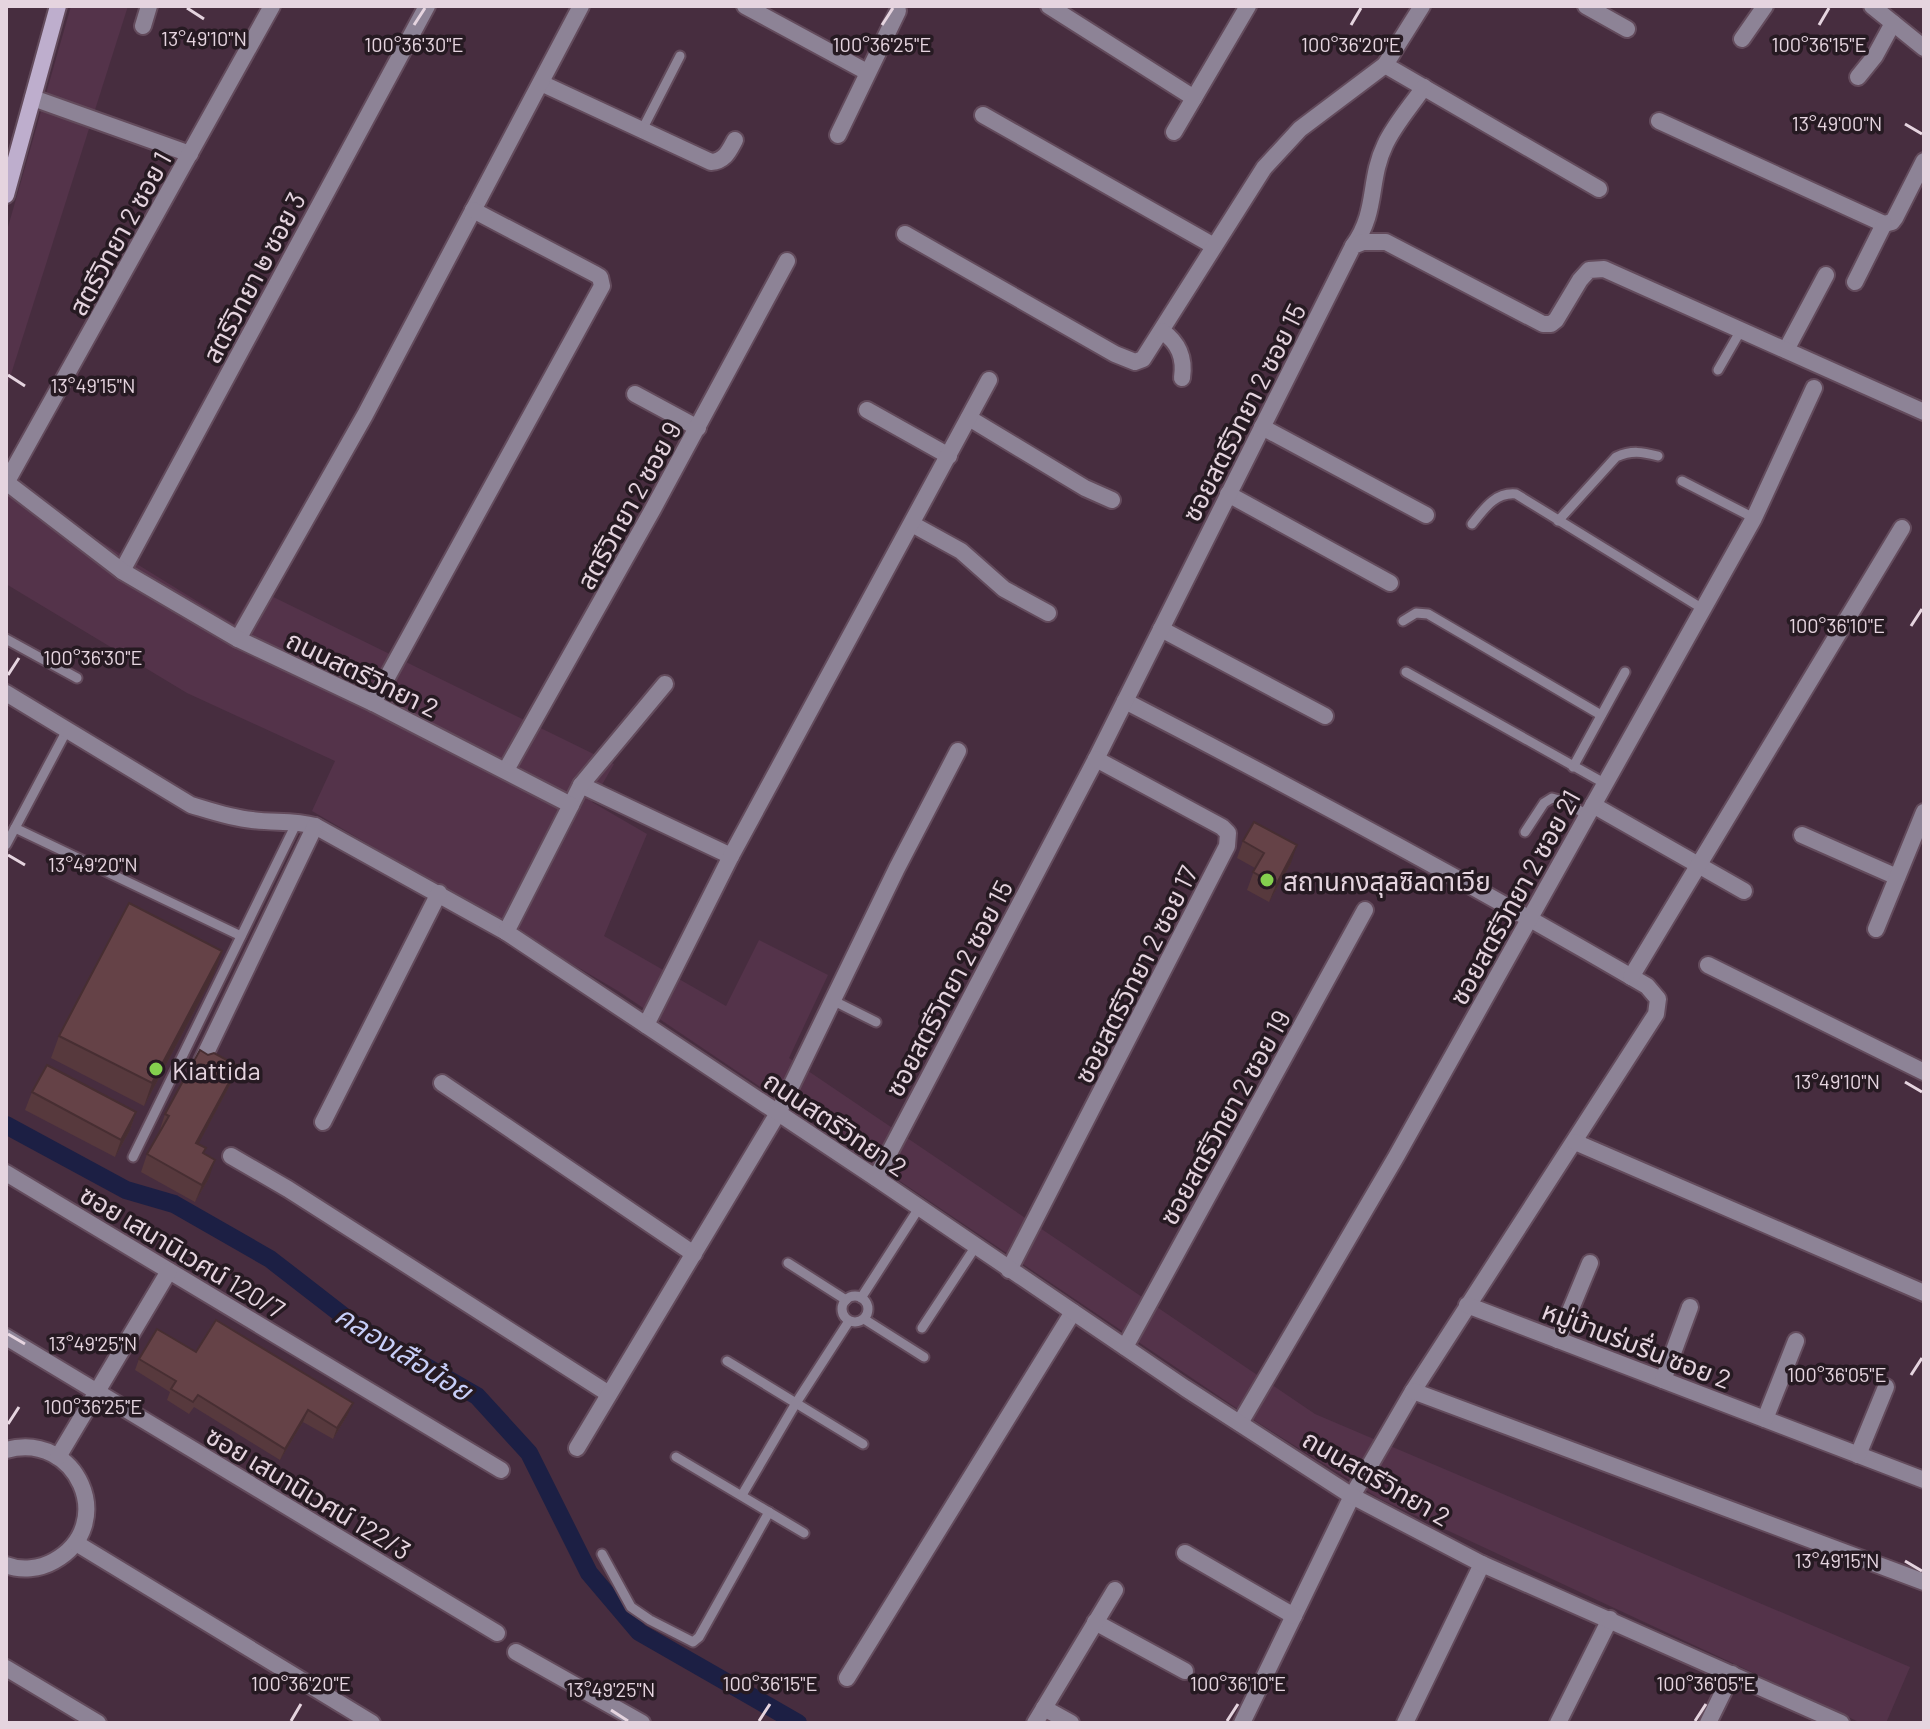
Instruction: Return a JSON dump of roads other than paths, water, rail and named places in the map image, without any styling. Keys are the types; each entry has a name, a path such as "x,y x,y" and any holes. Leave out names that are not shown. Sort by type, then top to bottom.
{"main road":[{"path":"6,195 58,6"}],"street":[{"path":"143,26 149,6"},
{"name":"สตรีวิทยา 2 ซอย 1","path":"6,482 272,6"},
{"name":"สตรีวิทยา ๒ ซอย 3","path":"122,571 427,6"},
{"path":"238,639 365,415 581,6"},
{"path":"745,6 867,72"},
{"path":"1049,6 1194,98"},
{"path":"1174,132 1247,6"},
{"path":"905,234 1124,359 1135,362 1143,359 1264,168 1300,129 1385,65 1422,6"},
{"path":"1586,6 1627,29"},
{"path":"1742,39 1765,6"},
{"path":"1872,6 1924,48"},
{"path":"838,135 898,11"},
{"path":"1858,77 1875,56 1893,23"},
{"path":"1385,65 1599,189"},
{"path":"541,83 711,162 725,156 735,140"},
{"name":"ซอยสตรีวิทยา 2 ซอย 15","path":"876,1178 1096,759 1353,246 1365,230 1385,145 1424,87"},
{"path":"33,98 190,154"},
{"path":"983,115 1214,246"},
{"path":"1659,121 1884,224 1895,218 1924,161"},
{"path":"373,703 602,286 595,274 473,210"},
{"path":"1855,282 1884,224"},
{"path":"1353,246 1363,242 1386,242 1543,324 1556,320 1580,280 1594,268 1604,269 1924,412"},
{"name":"สตรีวิทยา 2 ซอย 9","path":"506,770 698,428 787,261"},
{"path":"1786,350 1826,275"},
{"path":"1162,331 1172,337 1179,348 1184,363 1182,378"},
{"path":"646,1025 731,856 989,380"},
{"name":"ซอยสตรีวิทยา 2 ซอย 21","path":"1240,1423 1396,1157 1754,518 1814,388"},
{"path":"635,394 698,428"},
{"path":"867,410 949,456"},
{"path":"969,418 1085,488 1112,500"},
{"path":"1262,427 1426,515"},
{"name":"ถนนสตรีวิทยา 2","path":"6,482 122,571 238,639 373,703 571,805"},
{"path":"1228,494 1390,583"},
{"path":"912,524 961,551 1004,589 1048,613"},
{"path":"1631,977 1902,528"},
{"path":"1161,629 1325,716"},
{"path":"506,932 581,785 665,684"},
{"name":"ถนนสตรีวิทยา 2","path":"6,693 191,805 253,820 297,821 315,826 506,932 1352,1496 1482,1564 1841,1723"},
{"path":"1125,701 1319,802 1530,919 1647,986 1658,999 1656,1014 1467,1305 1352,1496 1242,1723"},
{"path":"577,1448 778,1113 897,868 958,751"},
{"name":"ซอยสตรีวิทยา 2 ซอย 17","path":"1009,1270 1229,839 1222,827 1096,759"},
{"path":"581,785 731,856"},
{"path":"1590,810 1744,891"},
{"path":"1876,929 1924,812"},
{"path":"202,1061 315,826"},
{"path":"1802,835 1897,877"},
{"path":"323,1122 439,893"},
{"name":"ซอยสตรีวิทยา 2 ซอย 19","path":"1125,1347 1365,910"},
{"path":"1708,965 1924,1072"},
{"path":"442,1083 694,1254"},
{"path":"1575,1142 1924,1293"},
{"path":"231,1156 288,1189 609,1394"},
{"name":"ซอย เสนานิเวศน์ 120/7","path":"6,1173 501,1470"},
{"path":"1558,1340 1590,1263"},
{"path":"58,1457 169,1271"},
{"name":"หมู่บ้านร่มรื่น ซอย 2","path":"1467,1305 1924,1480"},
{"path":"1663,1380 1690,1307"},
{"path":"847,1678 1073,1312"},
{"name":"ซอย เสนานิเวศน์ 122/3","path":"6,1337 497,1633"},
{"path":"1765,1419 1796,1341"},
{"path":"1858,1455 1886,1387"},
{"path":"1413,1391 1924,1582"},
{"path":"6,1450 26,1447 58,1457 78,1477 84,1490 86,1517 76,1543 63,1556 47,1565 30,1569 6,1565"},
{"path":"76,1543 372,1723"},
{"path":"1185,1553 1294,1616"},
{"path":"1405,1723 1482,1564"},
{"path":"1071,1723 1039,1716 1115,1590"},
{"path":"1558,1723 1610,1619"},
{"path":"1095,1622 1185,1671"},
{"path":"516,1652 642,1723"},
{"path":"6,1668 98,1723"},
{"path":"1708,1723 1732,1674"}],"lane":[{"path":"642,130 680,56"},
{"path":"1718,370 1741,330"},
{"path":"1558,521 1616,457 1638,451 1658,456"},
{"path":"1682,481 1754,518"},
{"path":"1472,524 1498,496 1516,494 1703,609"},
{"path":"1403,621 1416,613 1428,614 1601,715"},
{"path":"6,639 77,678"},
{"path":"1406,672 1604,783"},
{"path":"1573,767 1625,672"},
{"path":"6,845 67,730"},
{"path":"1525,832 1544,803 1552,798 1590,810"},
{"path":"133,1157 297,821"},
{"path":"15,828 241,936"},
{"path":"834,1001 876,1022"},
{"path":"861,1298 919,1208"},
{"path":"922,1328 976,1246"},
{"path":"788,1263 846,1300"},
{"path":"853,1296 867,1304 868,1312 864,1319 849,1321 842,1307 846,1300 853,1296"},
{"path":"864,1319 924,1357"},
{"path":"742,1495 849,1321"},
{"path":"727,1361 863,1444"},
{"path":"676,1457 804,1533"},
{"path":"602,1554 631,1607 693,1642 699,1637 769,1512"}],"waterway":[{"name":"คลองเสือน้อย","path":"6,1125 126,1190 174,1204 270,1259 359,1328 477,1396 529,1453 589,1573 639,1632 798,1723"}],"place":[{"name":"สถานกงสุลซิลดาเวีย","path":"1267,880"},
{"name":"Kiattida","path":"156,1069"}]}
